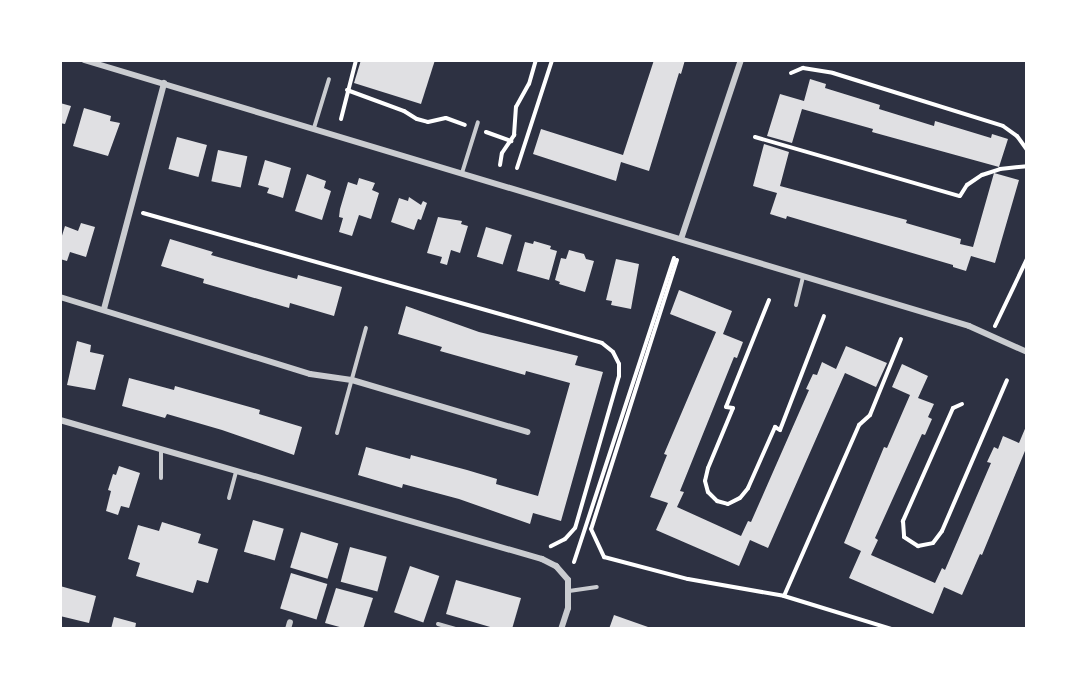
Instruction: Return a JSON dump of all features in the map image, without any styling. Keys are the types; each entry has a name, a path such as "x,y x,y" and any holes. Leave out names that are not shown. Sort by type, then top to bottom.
{"street":[{"path":"84,60 991,334 1027,352"},
{"path":"681,239 741,60"},
{"path":"104,309 164,83"},
{"path":"60,297 104,309 148,326 310,374 352,380 527,432"},
{"path":"60,420 542,558 556,566 568,580 568,608 561,629"}],"lane":[{"path":"314,128 328,79"},
{"path":"462,173 478,122"},
{"path":"796,305 803,276"},
{"path":"337,433 366,328"},
{"path":"160,478 161,449"},
{"path":"229,498 236,471"},
{"path":"569,591 597,587"},
{"path":"438,624 456,629"}],"path":[{"path":"341,119 356,60"},
{"path":"500,165 502,153 514,135 516,107 529,84 536,60"},
{"path":"517,168 552,60"},
{"path":"791,73 803,68 833,73 1003,126 1017,136 1027,150"},
{"path":"347,90 404,111 417,119 428,122 446,118 511,141"},
{"path":"755,137 960,196 967,185 982,175 1000,169 1027,166"},
{"path":"143,213 602,343 613,352 619,364 619,376 575,528 565,539 550,546"},
{"path":"574,562 676,259 591,529 604,557 688,579 784,596 892,629"},
{"path":"991,334 1007,306 1027,259"},
{"path":"769,300 726,407 733,408 706,474 705,482 708,492 717,501 728,504 740,498 747,488 775,427 780,429 824,316"},
{"path":"784,596 859,425 870,415 901,339"},
{"path":"962,404 953,408 903,521 904,537 918,546 933,543 942,531 1008,380"}],"building":[{"path":"361,60 435,60 421,104 354,83"},
{"path":"654,60 685,60 649,171 621,162 616,181 533,154 541,129 623,155"},
{"path":"810,79 826,84 825,88 880,105 879,109 934,126 935,121 991,138 992,134 1008,139 999,167 872,132 873,129 802,109 792,143 767,136 780,94 804,101"},
{"path":"60,103 71,106 65,124 60,123"},
{"path":"84,108 111,116 110,121 120,123 108,156 73,146"},
{"path":"177,137 207,145 198,177 168,169"},
{"path":"764,144 789,152 780,186 907,220 906,223 961,239 960,244 973,247 994,173 1019,180 995,263 971,256 966,271 953,267 953,265 787,216 786,219 770,214 777,193 753,186"},
{"path":"218,150 247,156 241,188 211,181"},
{"path":"265,160 291,168 283,198 267,193 269,188 258,185"},
{"path":"307,174 326,181 324,188 331,191 322,220 295,211"},
{"path":"359,178 375,183 372,190 379,193 371,219 359,215 352,236 339,232 343,218 339,217 348,182 357,185"},
{"path":"409,197 421,205 423,201 427,203 421,220 418,219 414,230 391,222 399,198 408,201"},
{"path":"438,217 462,221 461,224 468,226 460,253 451,250 447,265 440,263 442,257 427,253"},
{"path":"81,223 95,227 86,257 70,252 67,261 60,259 60,242 65,226 78,231"},
{"path":"486,227 512,235 503,265 477,257"},
{"path":"170,239 213,252 211,255 271,272 297,279 298,275 342,287 334,316 290,303 289,308 203,283 204,279 161,266"},
{"path":"534,241 551,246 550,249 557,251 549,280 517,271 525,242 533,244"},
{"path":"569,250 584,254 586,259 594,261 585,292 559,284 560,282 555,280 561,258 566,259"},
{"path":"616,259 639,264 631,309 611,305 612,301 606,300"},
{"path":"679,290 732,311 723,334 743,342 737,358 734,357 680,491 684,492 677,507 741,536 748,521 751,522 809,390 806,389 813,374 817,375 822,362 836,369 846,346 887,363 876,387 845,373 768,548 750,540 739,566 656,530 668,503 650,497 667,455 664,454 716,332 670,314"},
{"path":"406,306 479,332 578,356 575,365 603,372 561,521 533,513 530,524 459,499 403,484 402,488 358,475 366,447 410,459 411,455 467,470 497,479 496,484 538,496 570,383 526,371 525,375 440,351 442,347 398,334"},
{"path":"77,341 91,345 90,352 104,355 95,390 67,385"},
{"path":"902,364 928,376 918,398 934,404 928,417 932,419 925,435 922,434 875,538 878,540 871,555 935,583 942,568 945,570 991,463 987,462 994,447 998,449 1003,436 1019,443 1027,424 1027,446 982,555 980,554 962,595 944,587 933,614 849,578 861,551 844,543 884,447 887,448 910,395 892,387"},
{"path":"129,378 174,390 175,386 260,410 259,414 302,427 294,455 167,414 165,418 122,406"},
{"path":"119,466 140,473 129,508 121,506 118,515 106,511 111,491 108,490 113,474 116,475"},
{"path":"253,520 284,529 275,561 244,552"},
{"path":"162,522 201,534 198,543 218,549 208,583 197,580 193,593 136,576 140,563 128,559 138,525 159,531"},
{"path":"301,532 338,543 327,579 290,567"},
{"path":"350,547 387,557 377,592 341,582"},
{"path":"410,566 439,576 423,622 394,612"},
{"path":"291,573 327,584 317,619 280,608"},
{"path":"456,580 521,598 512,629 497,629 446,614"},
{"path":"60,586 96,596 89,623 60,616"},
{"path":"336,588 373,598 363,629 347,629 325,623"},
{"path":"614,615 648,627 647,629 609,629"},
{"path":"114,617 136,623 135,629 111,629"}]}
